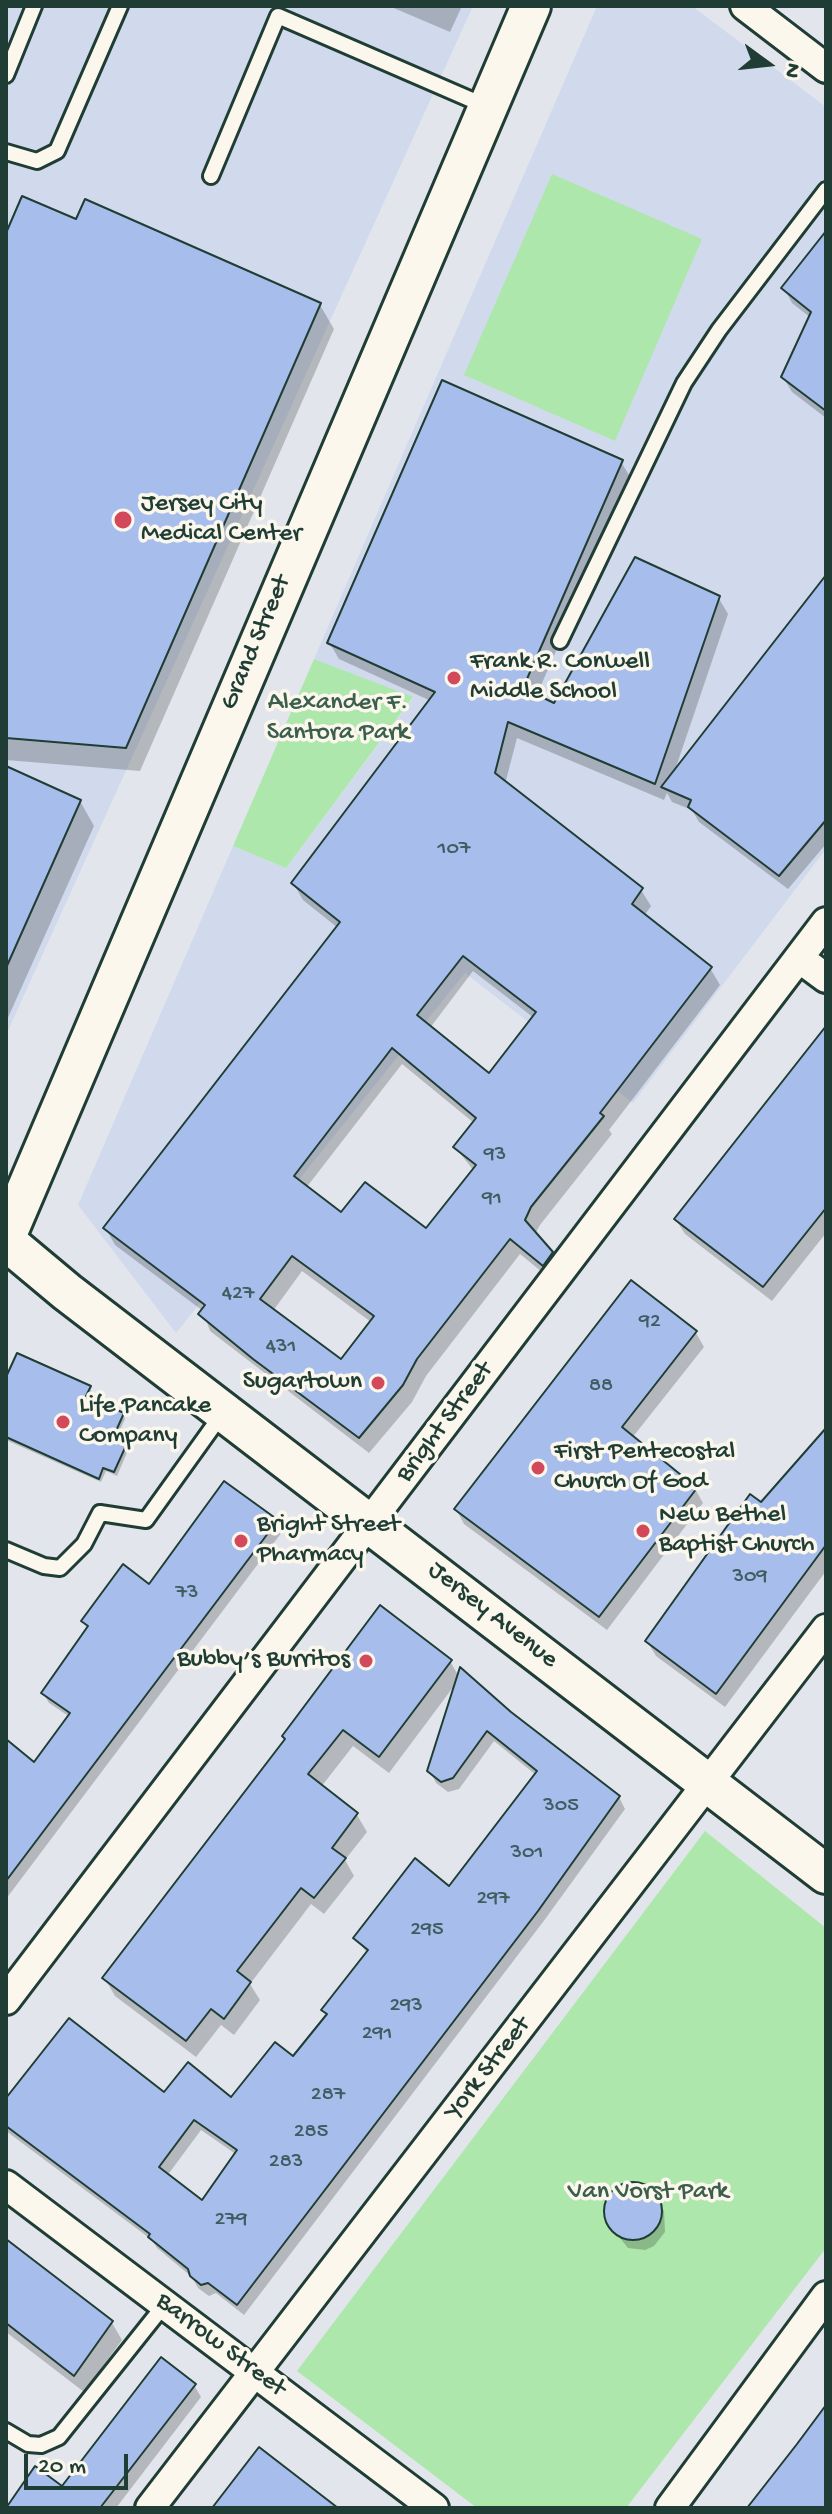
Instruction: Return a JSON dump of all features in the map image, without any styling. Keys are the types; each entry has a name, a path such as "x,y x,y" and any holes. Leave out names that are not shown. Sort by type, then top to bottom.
{"main road":[{"name":"Grand Street","path":"6,1239 292,561 531,6"},
{"name":"Jersey Avenue","path":"6,1239 67,1292 826,1874"}],"street":[{"path":"745,6 826,68"},
{"name":"Bright Street","path":"6,2000 826,922"},
{"path":"799,958 826,978"},
{"name":"York Street","path":"150,2508 826,1629"},
{"name":"Barrow Street","path":"6,2185 434,2508"},
{"path":"670,2508 826,2296"}],"lane":[{"path":"6,75 34,6"},
{"path":"6,152 37,161 57,151 120,6"},
{"path":"211,176 278,16 488,108"},
{"path":"560,641 684,383 719,330 826,190"},
{"path":"6,1550 44,1566 60,1568 84,1544 100,1513 146,1520 224,1411"},
{"path":"6,2431 28,2444 41,2445 59,2437 165,2304"}],"shaded area":[{"name":"Jersey City Medical Center","path":"6,6 473,6 6,1035"},
{"name":"Frank R. Conwell Middle School","path":"597,6 692,6 826,107 826,849 633,1103 465,973 176,1333 78,1205 233,846 286,868 413,698 314,659"}],"green space":[{"path":"552,174 702,239 615,441 464,375"},
{"name":"Alexander F. Santora Park","path":"314,659 413,697 286,868 233,846"},
{"name":"Van Vorst Park","path":"705,1831 826,1928 826,2248 626,2508 477,2508 297,2371"}],"building":[{"name":"Jersey City Medical Center","path":"22,196 76,219 85,199 321,303 126,748 6,738 6,233"},
{"path":"826,231 826,411 781,377 811,312 781,288"},
{"path":"442,380 623,460 523,688 554,703 635,557 720,596 655,784 508,722 495,773 643,888 632,904 712,967 600,1113 604,1116 531,1207 525,1220 553,1252 543,1266 510,1239 417,1359 403,1385 359,1438 198,1314 205,1305 103,1228 340,922 291,883 435,692 327,643","holes":["463,956 536,1012 489,1073 417,1015","392,1048 476,1118 453,1147 476,1165 426,1228 365,1182 341,1212 294,1176","292,1256 374,1316 341,1359 260,1299"]},
{"path":"826,575 826,820 779,876 688,807 691,800 661,787"},
{"path":"6,766 81,800 6,968"},
{"path":"826,1026 826,1208 763,1287 674,1219"},
{"path":"631,1280 697,1331 622,1427 697,1488 599,1617 454,1509"},
{"name":"Life Pancake Company","path":"17,1353 91,1386 86,1396 124,1413 116,1431 130,1437 114,1472 103,1468 99,1479 6,1437 6,1377"},
{"path":"826,1428 826,1545 716,1694 645,1641 750,1494 761,1502"},
{"path":"224,1481 278,1520 6,1881 6,1739 34,1762 70,1713 41,1693 88,1626 81,1621 123,1564 149,1584"},
{"path":"380,1605 452,1660 379,1757 343,1730 308,1774 358,1813 332,1848 346,1858 314,1898 301,1888 237,1971 251,1982 224,2019 211,2009 186,2041 102,1978 285,1739 282,1736"},
{"path":"460,1667 511,1712 620,1796 538,1911 237,2305 208,2283 201,2285 190,2276 188,2269 148,2237 150,2234 6,2126 6,2098 69,2018 164,2092 188,2062 231,2097 275,2042 293,2056 327,2014 321,2010 368,1950 353,1938 415,1858 449,1886 537,1771 487,1731 453,1778 441,1782 427,1771","holes":["194,2120 237,2150 202,2200 159,2167"]},
{"path":"633,2182 654,2190 662,2211 654,2232 633,2240 612,2232 604,2211 612,2190"},
{"path":"6,2239 113,2321 74,2376 6,2323"},
{"path":"161,2357 196,2384 100,2508 6,2508 35,2466 62,2486"},
{"path":"826,2405 826,2508 747,2508 797,2444"},
{"path":"259,2447 338,2508 212,2508"}],"place":[{"name":"Jersey City Medical Center","path":"123,520"},
{"name":"Frank R. Conwell Middle School","path":"454,678"},
{"name":"Sugartown","path":"378,1383"},
{"name":"Life Pancake Company","path":"63,1422"},
{"name":"First Pentecostal Church Of God","path":"538,1468"},
{"name":"New Bethel Baptist Church","path":"643,1531"},
{"name":"Bright Street Pharmacy","path":"241,1541"},
{"name":"Bubby’s Burritos","path":"366,1661"}]}
